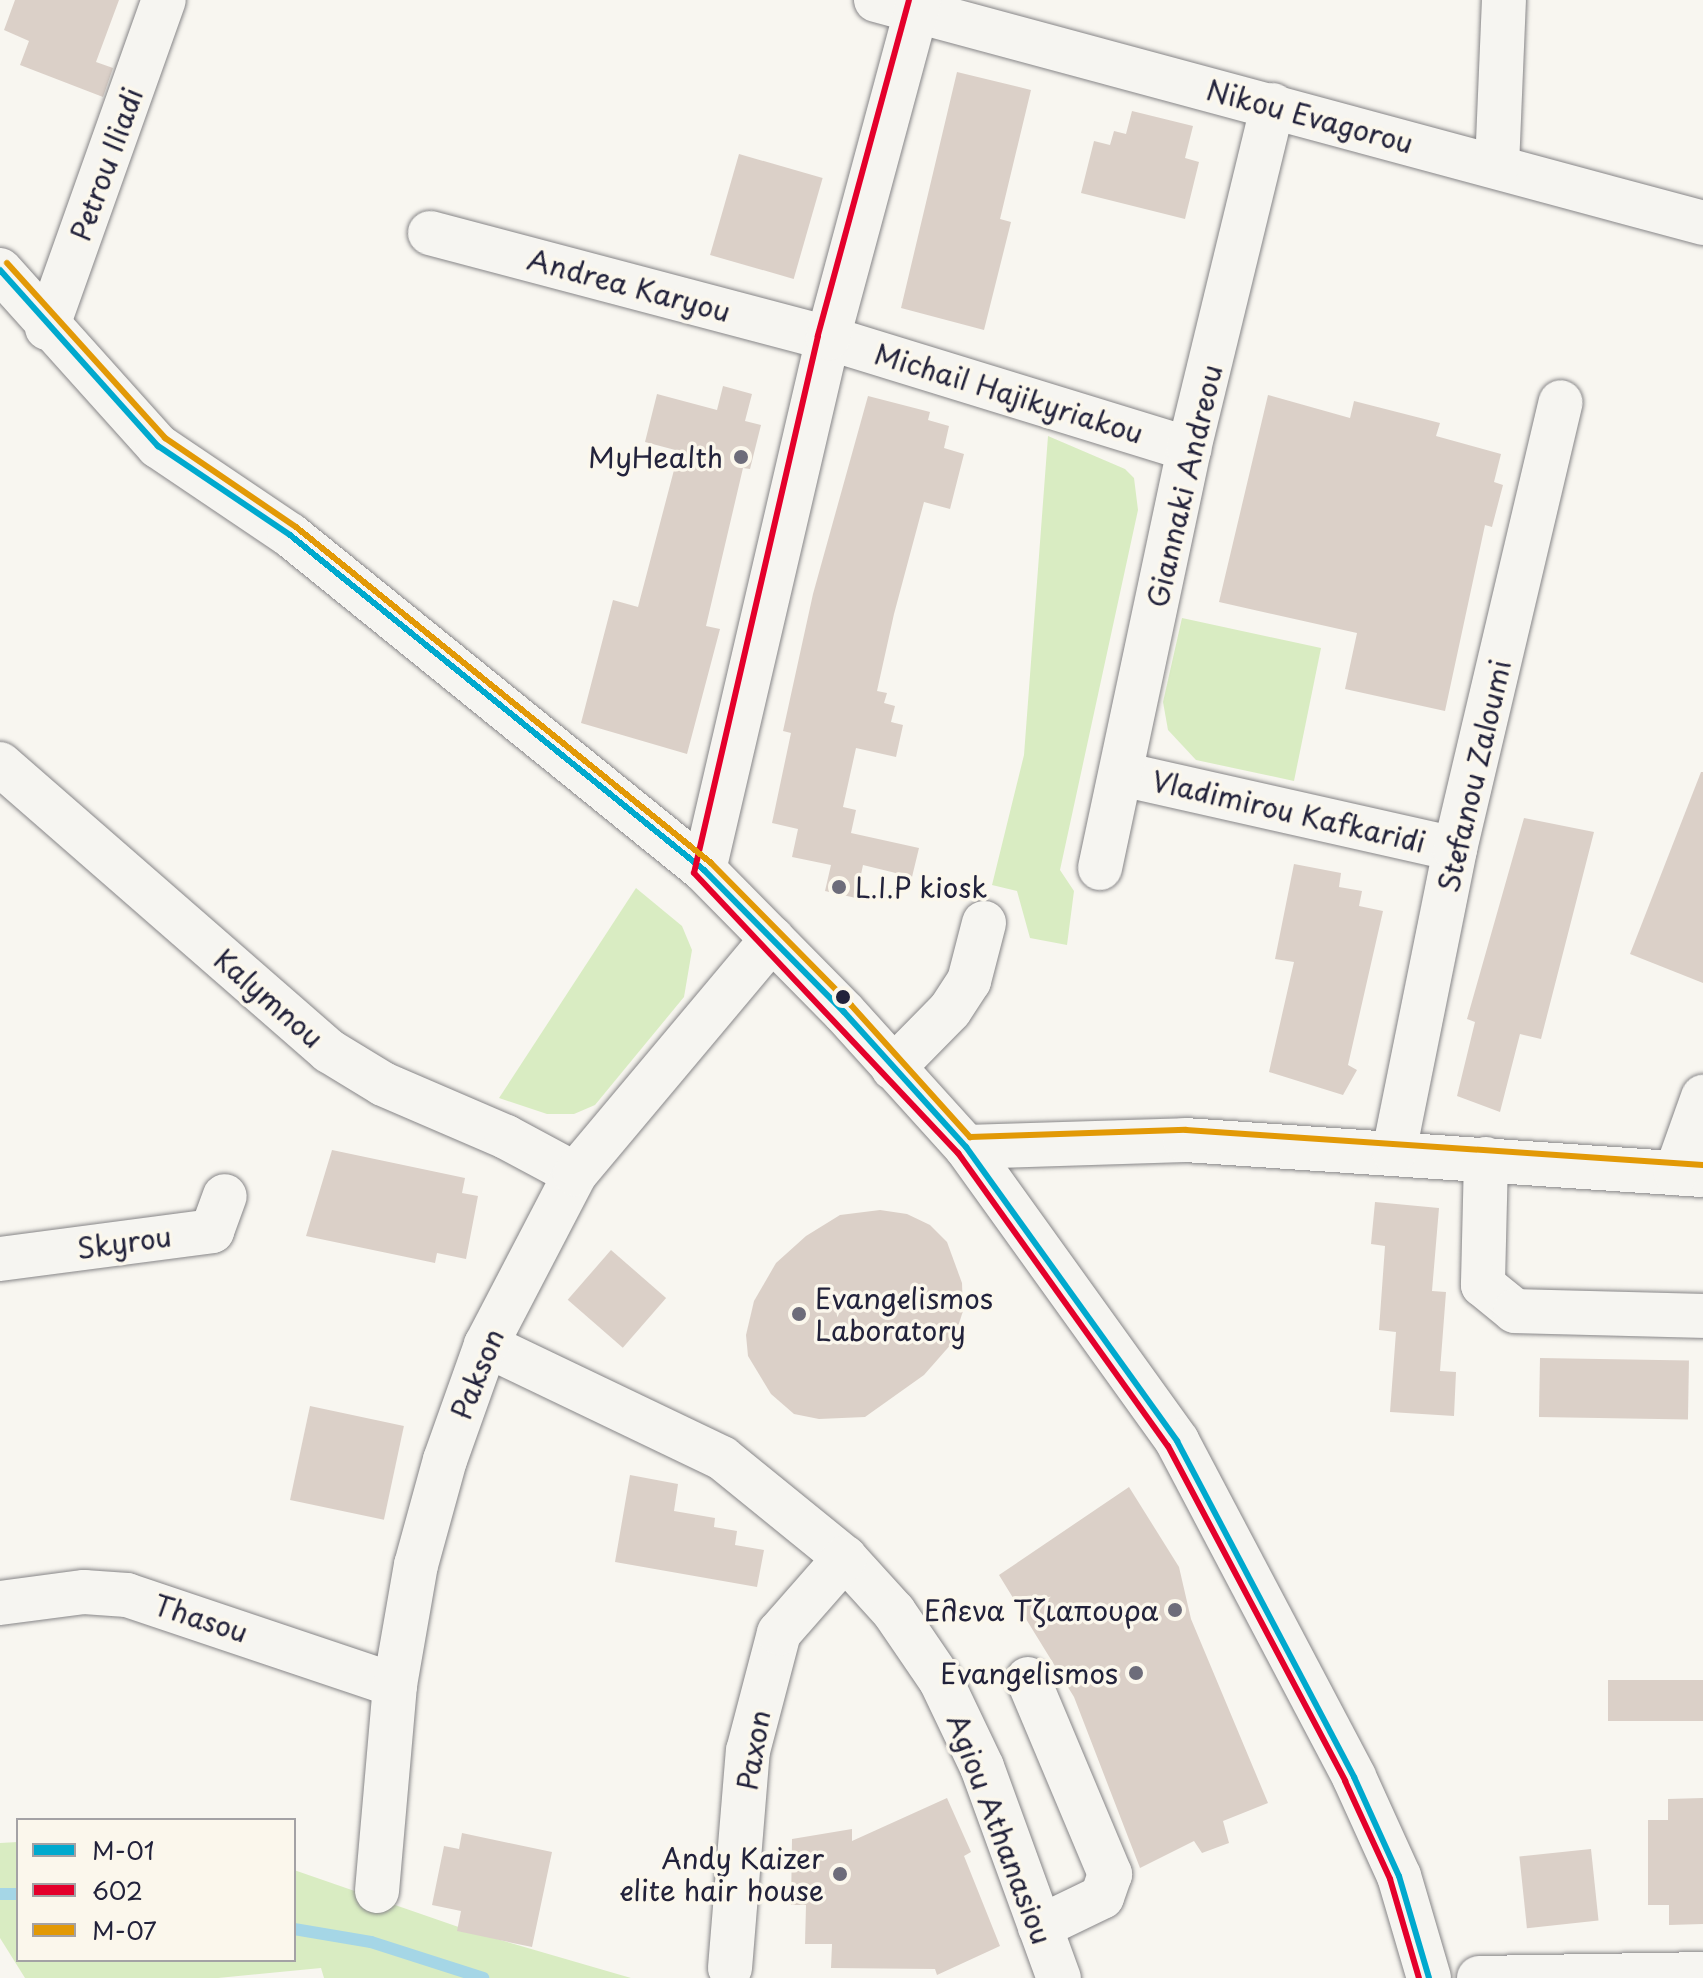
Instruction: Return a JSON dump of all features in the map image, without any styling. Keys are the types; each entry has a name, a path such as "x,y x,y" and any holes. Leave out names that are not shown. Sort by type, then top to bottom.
{"street":[{"name":"Petrou Iliadi","path":"47,328 164,0"},
{"path":"1497,166 1504,0"},
{"path":"704,870 904,4"},
{"name":"Nikou Evagorou","path":"904,4 1703,223"},
{"name":"Giannaki Andreou","path":"1100,868 1189,449 1273,105"},
{"name":"Andrea Karyou","path":"430,233 828,338"},
{"path":"0,270 47,328 158,446 290,535 704,870 966,1147 1177,1441 1354,1777 1399,1876 1429,1978"},
{"name":"Michail Hajikyriakou","path":"828,338 1189,449"},
{"name":"Stefanou Zaloumi","path":"1394,1152 1455,849 1561,402"},
{"name":"Kalymnou","path":"0,764 329,1051 383,1084 506,1137 575,1174"},
{"name":"Vladimirou Kafkaridi","path":"1122,774 1455,849"},
{"path":"893,1068 950,1010 969,981 984,923"},
{"name":"Pakson","path":"377,1891 395,1685 416,1565 445,1460 486,1345 575,1174 772,939"},
{"path":"966,1147 1185,1140 1690,1174 1703,1097"},
{"path":"1486,1159 1483,1285 1515,1311 1703,1316"},
{"name":"Skyrou","path":"0,1259 212,1231 225,1196"},
{"name":"Agiou Athanasiou","path":"486,1345 722,1458 845,1558 894,1612 941,1681 982,1767 1059,1978"},
{"name":"Paxon","path":"730,1968 748,1751 779,1633 845,1558"},
{"name":"Thasou","path":"0,1603 84,1592 127,1595 395,1685"},
{"path":"1028,1679 1110,1874 1102,1897 1040,1927"},
{"path":"1479,1978 1703,1974"}],"green space":[{"path":"1048,436 1125,469 1134,478 1138,510 1060,870 1074,891 1067,945 1030,938 1017,891 992,885 1024,755"},
{"path":"1182,618 1321,648 1294,781 1196,760 1168,730 1163,702"},
{"path":"636,888 682,926 692,950 684,997 595,1105 574,1114 547,1114 499,1098"},
{"path":"16,1842 16,1962 296,1962 296,1871 473,1932 631,1978 324,1978 321,1968 218,1978 25,1978 0,1938 0,1843"}],"building":[{"path":"15,0 119,0 96,62 113,68 103,97 20,65 29,41 4,30"},
{"path":"957,72 1031,90 1000,219 1011,222 984,330 901,308"},
{"path":"1132,111 1193,126 1185,158 1199,162 1185,219 1081,193 1094,141 1110,145 1114,131 1126,134"},
{"path":"739,154 823,178 794,279 710,255"},
{"path":"723,386 752,394 745,421 761,425 750,469 743,468 706,626 720,629 687,754 581,723 613,600 638,607 679,451 645,442 657,394 717,410"},
{"path":"1268,395 1350,418 1354,401 1440,423 1436,436 1501,454 1494,482 1503,485 1492,527 1485,525 1445,711 1345,689 1357,633 1219,602"},
{"path":"868,396 930,412 928,420 949,426 944,448 964,454 950,509 924,502 894,614 877,691 887,693 884,703 895,706 891,722 903,725 896,757 856,748 843,807 856,810 851,833 919,848 912,877 863,865 856,898 825,891 831,865 792,857 798,829 772,823 791,733 783,731 813,594"},
{"path":"1703,772 1703,983 1630,954"},
{"path":"1524,818 1594,832 1541,1039 1520,1034 1500,1112 1457,1096 1475,1022 1467,1019"},
{"path":"1294,864 1341,873 1339,887 1362,891 1359,906 1383,911 1348,1065 1357,1070 1343,1095 1269,1072 1294,962 1275,959"},
{"path":"332,1150 465,1178 462,1193 478,1196 466,1259 437,1253 435,1263 306,1236"},
{"path":"1375,1202 1439,1208 1432,1291 1446,1292 1440,1371 1456,1372 1454,1416 1390,1412 1396,1332 1379,1330 1385,1246 1371,1244"},
{"name":"Evangelismos Laboratory","path":"880,1210 907,1214 930,1225 947,1242 962,1283 963,1311 953,1342 924,1375 865,1417 819,1419 794,1414 771,1394 748,1356 746,1335 754,1301 776,1263 806,1236 840,1215"},
{"path":"611,1250 666,1298 623,1348 568,1300"},
{"path":"1540,1358 1689,1361 1688,1420 1539,1417"},
{"path":"310,1406 404,1426 384,1520 290,1500"},
{"path":"630,1475 678,1484 674,1511 715,1518 714,1527 737,1531 735,1545 764,1550 757,1587 615,1562"},
{"name":"Evangelismos","path":"1129,1487 1179,1567 1191,1619 1268,1803 1223,1821 1229,1843 1202,1853 1194,1841 1140,1868 1074,1697 999,1575"},
{"path":"1608,1680 1703,1680 1703,1721 1608,1721"},
{"path":"947,1798 971,1852 964,1856 1000,1946 937,1975 935,1969 831,1968 832,1944 805,1944 806,1905 791,1905 792,1839 852,1829 852,1841"},
{"path":"1703,1798 1703,1924 1669,1925 1669,1905 1648,1905 1648,1820 1668,1820 1668,1799"},
{"path":"462,1833 552,1852 532,1947 457,1931 461,1911 432,1905 444,1846 459,1849"},
{"path":"1591,1849 1599,1921 1527,1928 1519,1857"}],"waterway":[{"path":"0,1894 16,1894"},
{"path":"296,1929 371,1942 483,1978"}],"transit line":[{"name":"602","path":"909,0 818,336 694,873 958,1153 1168,1446 1345,1781 1390,1879 1419,1978"},
{"name":"M-07","path":"7,263 165,438 296,527 711,863 851,1005 970,1137 1186,1130 1703,1165"},
{"name":"M-01","path":"0,270 158,446 290,535 704,870 844,1012 966,1147 1177,1441 1354,1777 1399,1876 1429,1978"}],"place":[{"name":"MyHealth","path":"741,457"},
{"name":"L.I.P kiosk","path":"839,887"},
{"name":"Evangelismos Laboratory","path":"799,1314"},
{"name":"Ελενα Τζιαπουρα","path":"1175,1610"},
{"name":"Evangelismos","path":"1136,1673"},
{"name":"Andy Kaizer elite hair house","path":"840,1874"}]}
